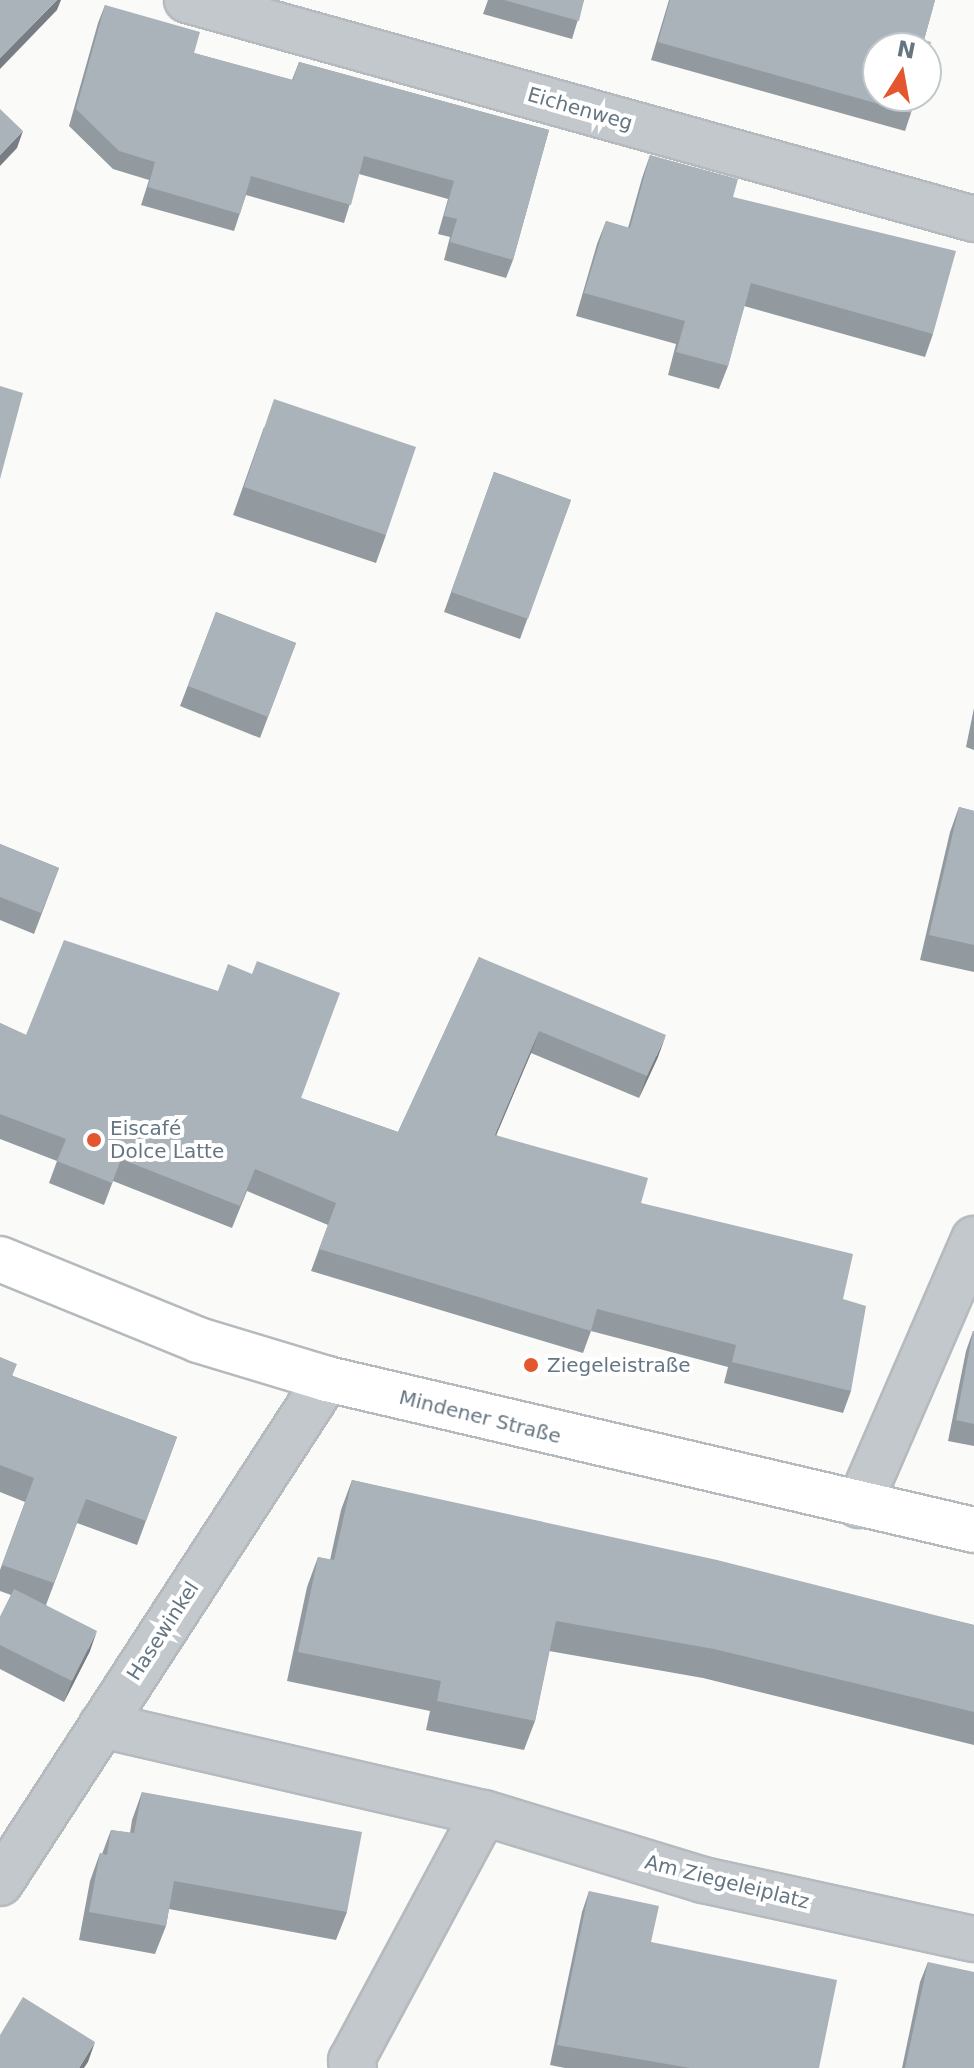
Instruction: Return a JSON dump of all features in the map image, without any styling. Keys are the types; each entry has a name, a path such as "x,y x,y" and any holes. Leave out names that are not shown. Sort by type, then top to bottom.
{"main road":[{"name":"Mindener Straße","path":"0,1259 198,1340 327,1379 974,1530"}],"street":[{"name":"Eichenweg","path":"187,0 974,219"},
{"path":"859,1505 974,1239"},
{"name":"Hasewinkel","path":"0,1883 327,1379"},
{"name":"Am Ziegeleiplatz","path":"102,1725 484,1813 703,1880 974,1939"},
{"path":"354,2068 351,2061 484,1813"}],"building":[{"path":"0,0 57,0 0,58"},
{"path":"504,0 584,0 579,21"},
{"path":"670,0 935,0 926,32 862,32 862,99 658,42"},
{"path":"105,5 200,32 194,53 293,80 299,62 549,130 513,260 450,242 457,219 444,216 454,181 364,156 351,205 251,176 240,214 148,187 155,162 119,151 76,109"},
{"path":"0,109 23,131 0,155"},
{"path":"650,155 738,179 733,197 956,251 933,334 751,283 728,366 676,352 685,321 584,293 606,221 630,228"},
{"path":"0,386 23,393 0,479"},
{"path":"274,399 416,447 386,535 244,487"},
{"path":"494,472 571,500 528,619 451,592"},
{"path":"216,612 296,643 268,717 188,686"},
{"path":"959,807 974,811 974,945 929,935"},
{"path":"0,844 59,868 41,913 0,897"},
{"path":"64,940 218,991 228,964 252,974 257,961 340,993 301,1098 398,1132 479,957 666,1035 647,1076 539,1031 495,1135 648,1178 641,1203 853,1254 843,1299 866,1306 851,1391 732,1362 736,1345 597,1309 591,1331 319,1249 336,1203 255,1169 240,1206 121,1159 112,1183 57,1161 66,1139 0,1114 0,1023 26,1035"},
{"path":"974,1331 974,1424 956,1420"},
{"path":"0,1357 17,1364 12,1376 177,1437 146,1521 86,1499 54,1583 2,1565 34,1478 0,1465"},
{"path":"352,1480 717,1560 974,1625 974,1712 714,1649 556,1621 535,1721 437,1701 441,1681 298,1652 318,1557 334,1560"},
{"path":"14,1589 97,1631 72,1681 0,1645 0,1617"},
{"path":"142,1792 362,1832 347,1912 174,1881 166,1926 89,1912 100,1853 107,1855 111,1830 134,1833"},
{"path":"589,1891 659,1906 651,1942 837,1980 819,2068 690,2068 557,2045"},
{"path":"928,1962 974,1972 974,2068 905,2068"},
{"path":"23,1997 95,2042 79,2068 0,2068 0,2035"}],"place":[{"name":"Eiscafé Dolce Latte","path":"94,1140"},
{"name":"Ziegeleistraße","path":"531,1365"}]}
